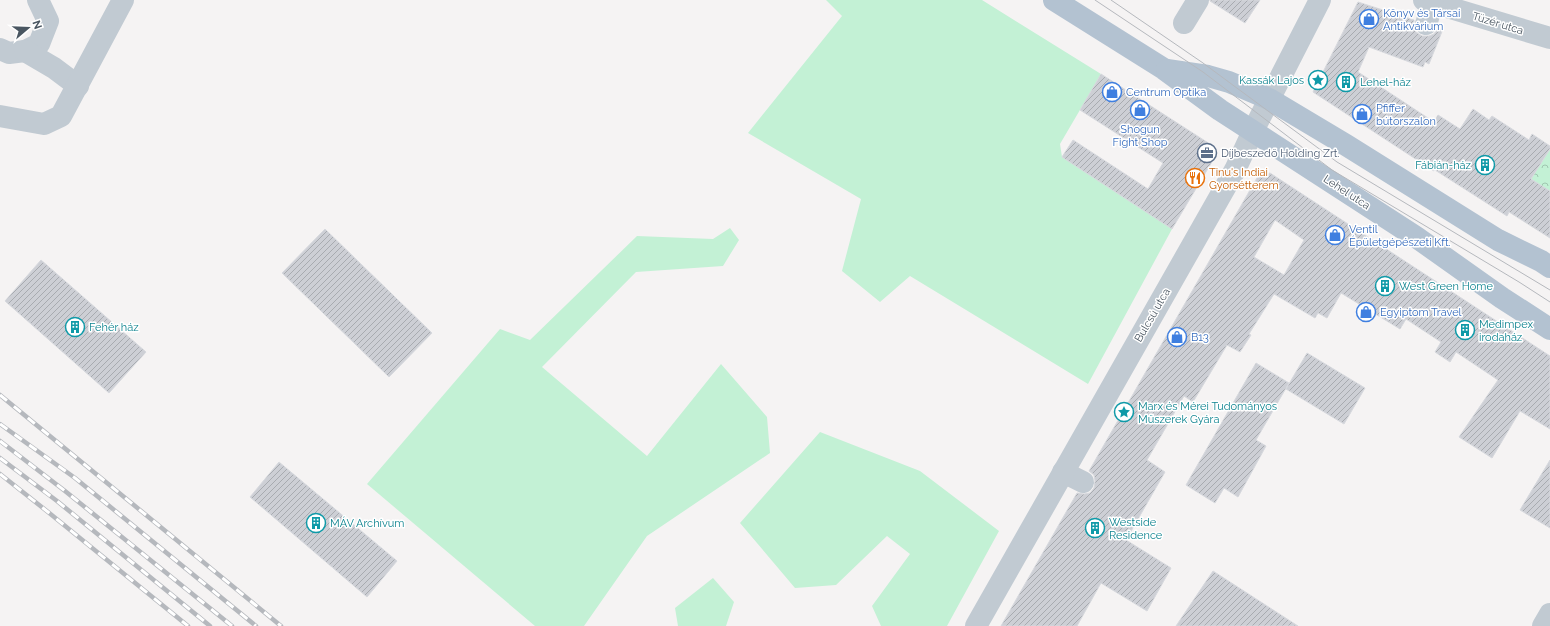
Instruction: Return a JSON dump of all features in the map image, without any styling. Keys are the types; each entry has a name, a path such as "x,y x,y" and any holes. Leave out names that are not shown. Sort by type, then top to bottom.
{"main road":[{"name":"Lehel utca","path":"1054,0 1164,69 1205,100 1416,237 1502,298 1550,329"},
{"name":"Lehel utca","path":"1164,69 1215,78 1229,82 1269,99 1346,145 1498,240 1550,267"}],"street":[{"path":"0,49 9,53 32,48 48,21 38,0"},
{"path":"0,116 44,124 60,116 78,86 123,0"},
{"path":"1184,23 1198,0"},
{"name":"Bulcsú utca","path":"976,626 1235,170 1269,99 1320,0"},
{"path":"1426,24 1428,1"},
{"name":"Tüzér utca","path":"1428,1 1550,38"},
{"path":"32,48 54,68 78,86"},
{"path":"0,104 24,120"},
{"path":"1064,472 1083,482"},
{"path":"1543,626 1550,614"}],"green space":[{"path":"826,0 982,0 1101,74 1060,144 1062,157 1172,229 1088,384 910,276 880,302 842,271 861,199 748,133 842,16"},
{"path":"1550,149 1550,191 1531,179"},
{"path":"730,228 739,240 723,266 636,272 542,367 647,456 721,364 767,417 770,453 647,536 584,626 535,626 367,484 500,329 530,340 637,236 713,239"},
{"path":"820,432 920,471 999,531 947,626 881,626 872,606 910,554 887,536 836,585 795,588 740,523"},
{"path":"713,578 734,602 726,626 678,626 675,608"}],"building":[{"path":"1210,0 1260,0 1245,23"},
{"path":"1358,2 1414,20 1416,32 1422,36 1434,34 1438,28 1443,29 1429,64 1425,62 1423,67 1369,47 1358,72 1434,122 1438,115 1460,129 1473,109 1489,120 1492,116 1529,140 1532,134 1550,146 1550,149 1531,179 1550,191 1550,238 1509,212 1507,216 1435,170 1434,171 1313,92"},
{"path":"1101,74 1213,146 1216,155 1172,229 1062,157 1073,140 1148,189 1163,163 1080,110"},
{"path":"1270,173 1550,356 1550,429 1520,411 1492,458 1459,437 1498,380 1456,352 1450,362 1435,352 1441,342 1406,319 1400,329 1341,293 1327,318 1318,313 1315,318 1274,294 1249,334 1251,335 1240,352 1227,345 1193,402 1184,396 1147,460 1165,472 1126,540 1171,568 1147,611 1101,583 1077,626 1001,626 1077,493 1090,493 1094,488 1094,475 1089,471 1258,176","holes":["1275,220 1304,240 1284,275 1254,257"]},
{"path":"325,229 432,333 389,377 282,273"},
{"name":"Fehér ház","path":"41,260 146,352 109,393 5,301"},
{"path":"1307,353 1365,388 1344,424 1286,389"},
{"path":"1256,363 1289,383 1256,440 1266,446 1238,497 1224,488 1215,503 1186,485"},
{"path":"1550,460 1550,528 1520,510"},
{"name":"MÁV Archívum","path":"279,462 397,561 367,597 250,497"},
{"path":"1213,571 1298,626 1176,626"}],"tram line":[{"path":"1095,0 1203,72 1332,170 1550,302"},
{"path":"1111,0 1203,63 1337,162 1550,290"}],"railway":[{"path":"0,395 281,626"},
{"path":"0,424 75,478 256,626"},
{"path":"0,441 65,491 232,626"},
{"path":"0,458 57,501 210,626"},
{"path":"0,474 188,626"}],"place":[{"name":"Könyv és Társai Antikvárium","path":"1369,19"},
{"name":"Kassák Lajos","path":"1318,80"},
{"name":"Lehel-ház","path":"1346,82"},
{"name":"Centrum Optika","path":"1112,92"},
{"name":"Shogun Fight Shop","path":"1140,110"},
{"name":"Pfiffer bútorszalon","path":"1362,114"},
{"name":"Díjbeszedő Holding Zrt.","path":"1207,153"},
{"name":"Fábián-ház","path":"1485,165"},
{"name":"Tinu's Indiai Gyorsétterem","path":"1195,178"},
{"name":"Ventil Épületgépészeti Kft.","path":"1335,235"},
{"name":"West Green Home","path":"1385,286"},
{"name":"Egyiptom Travel","path":"1366,312"},
{"name":"Fehér ház","path":"75,327"},
{"name":"Medimpex irodaház","path":"1465,330"},
{"name":"B13","path":"1177,337"},
{"name":"Marx és Mérei Tudományos Műszerek Gyára","path":"1124,412"},
{"name":"MÁV Archívum","path":"316,523"},
{"name":"Westside Residence","path":"1095,528"}]}
